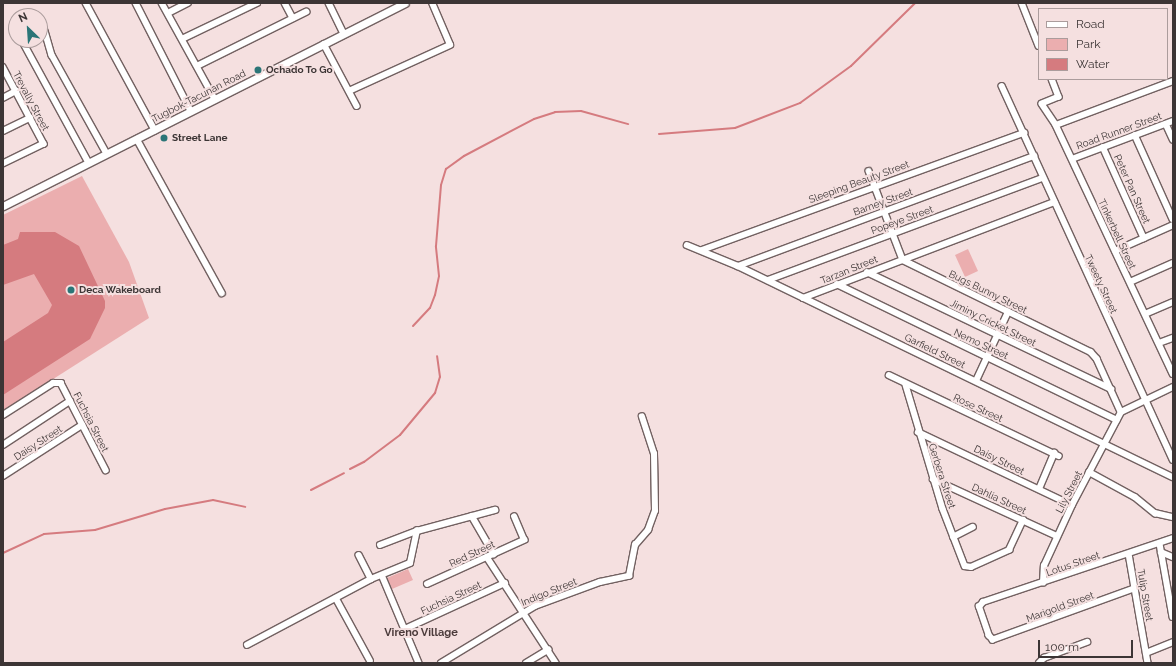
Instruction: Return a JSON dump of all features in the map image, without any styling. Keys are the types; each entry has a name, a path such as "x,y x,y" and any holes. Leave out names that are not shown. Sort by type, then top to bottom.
{"street":[{"path":"86,3 154,130"},
{"path":"136,3 191,111"},
{"path":"162,3 215,99"},
{"path":"168,13 188,3"},
{"path":"182,39 257,3"},
{"path":"285,3 293,18"},
{"path":"329,3 344,34"},
{"name":"Tugbok-Tacunan Road","path":"3,206 344,34 393,6 405,3"},
{"path":"349,91 450,45 432,3"},
{"path":"1022,3 1038,43"},
{"path":"197,66 306,12"},
{"path":"48,41 52,55 106,154"},
{"path":"324,44 357,106"},
{"path":"26,48 90,162"},
{"name":"Trevally Street","path":"3,67 44,144 3,164"},
{"name":"Tinkerbell Street","path":"1052,80 1059,97 1042,104 1056,126 1173,374"},
{"path":"1056,126 1173,81"},
{"name":"Tweety Street","path":"1002,86 1173,460"},
{"path":"3,98 16,91"},
{"path":"3,131 30,118"},
{"name":"Road Runner Street","path":"1072,159 1173,121"},
{"path":"1166,124 1173,139"},
{"name":"Sleeping Beauty Street","path":"702,250 874,186 1024,133"},
{"path":"1135,135 1173,218"},
{"path":"137,139 222,293"},
{"name":"Peter Pan Street","path":"1103,147 1144,238"},
{"name":"Barney Street","path":"738,266 1034,156"},
{"path":"869,171 902,258 1054,202"},
{"name":"Popeye Street","path":"768,280 1043,178"},
{"path":"1115,251 1173,225"},
{"name":"Garfield Street","path":"687,245 702,250 768,280 1173,477"},
{"name":"Tarzan Street","path":"803,298 902,258"},
{"name":"Bugs Bunny Street","path":"902,258 912,266 1093,354 1121,412"},
{"path":"1130,282 1173,263"},
{"name":"Jiminy Cricket Street","path":"867,272 1111,390"},
{"name":"Nemo Street","path":"837,284 1117,420"},
{"path":"1145,314 1173,302"},
{"path":"976,381 1008,312"},
{"path":"1159,343 1173,338"},
{"name":"Rose Street","path":"889,376 1057,455 1039,489"},
{"name":"Fuchsia Street","path":"3,415 53,383 61,383 106,470"},
{"name":"Gerbera Street","path":"906,385 918,432 933,479 964,564 968,568 1009,550 1023,520"},
{"path":"1121,412 1173,386"},
{"path":"3,445 70,401"},
{"name":"Lily Street","path":"1042,583 1042,570 1057,536 1121,412"},
{"name":"Indigo Street","path":"440,663 524,611 590,586 628,576 635,545 648,530 655,511 654,454 642,417"},
{"name":"Daisy Street","path":"3,476 82,424"},
{"name":"Daisy Street","path":"918,432 1072,505"},
{"path":"1089,472 1135,497 1155,513 1173,517"},
{"name":"Dahlia Street","path":"933,479 1057,536"},
{"path":"380,545 417,530 495,510"},
{"path":"472,516 494,554"},
{"name":"Red Street","path":"427,584 524,540 514,517"},
{"path":"953,537 973,527"},
{"path":"247,645 336,598 410,563 417,530"},
{"name":"Lotus Street","path":"991,640 979,605 1160,544 1173,538"},
{"path":"1160,544 1173,617"},
{"path":"1161,552 1173,557"},
{"name":"Tulip Street","path":"1129,554 1148,663"},
{"path":"359,555 372,580"},
{"path":"487,557 524,611 556,663"},
{"path":"382,575 420,663"},
{"name":"Fuchsia Street","path":"405,629 505,583"},
{"name":"Marigold Street","path":"991,640 1134,589"},
{"path":"336,598 370,660"},
{"path":"1039,663 1044,658 1087,642"},
{"path":"1146,654 1173,642"},
{"path":"526,663 548,650"}],"green space":[{"name":"Deca Wakeboard","path":"82,176 129,262 149,318 3,411 3,215"},
{"path":"968,249 978,271 965,277 955,255"},
{"path":"408,569 413,580 392,589 387,578"}],"water":[{"path":"20,232 55,232 79,246 105,301 105,308 90,339 3,395 3,342 48,313 52,305 34,274 3,285 3,245 18,239"}],"waterway":[{"path":"659,134 735,128 800,103 851,66 915,3"},
{"path":"413,326 430,308 435,295 439,276 436,246 441,185 446,169 464,156 534,119 555,112 581,111 628,124"},
{"path":"350,469 364,462 400,435 435,393 440,377 437,356"},
{"path":"311,490 344,473"},
{"path":"3,553 44,534 95,530 165,509 213,500 245,507"}],"place":[{"name":"Ochado To Go","path":"258,70"},
{"name":"Street Lane","path":"164,138"},
{"name":"Deca Wakeboard","path":"71,290"}],"district":[{"name":"Vireno Village","path":"421,633"}]}
